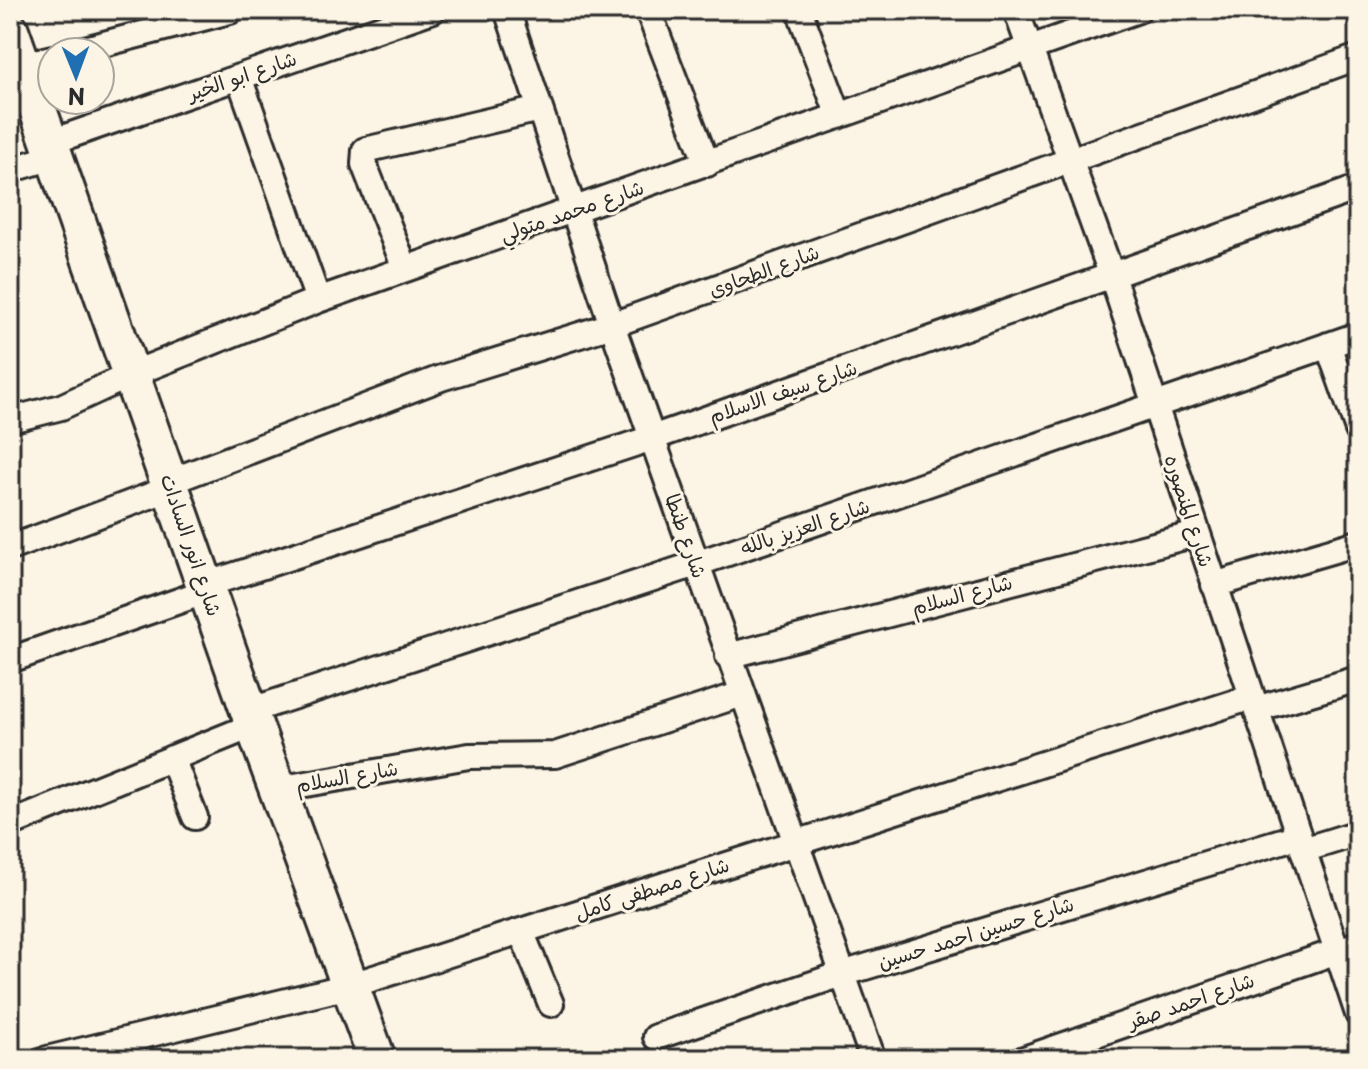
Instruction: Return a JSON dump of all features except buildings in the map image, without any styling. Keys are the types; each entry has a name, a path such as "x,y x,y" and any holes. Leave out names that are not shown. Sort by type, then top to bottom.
{"street":[{"name":"شارع ابو الخير","path":"10,170 53,149 239,77 433,10"},
{"name":"شارع طنطا","path":"507,10 612,325 873,1059"},
{"path":"648,10 707,164"},
{"path":"799,10 839,116"},
{"name":"شارع المنصوره","path":"1016,10 1112,276 1301,843 1348,947 1358,1014"},
{"name":"شارع محمد متولي","path":"10,420 61,407 132,374 405,268 1138,10"},
{"path":"116,41 230,11"},
{"name":"شارع انور السادات","path":"10,30 28,63 53,149 251,718 377,1059"},
{"name":"شارع الطحاوى","path":"10,548 441,378 612,325 1358,57"},
{"path":"239,77 318,300"},
{"path":"405,268 364,164 365,150 540,109"},
{"name":"شارع سيف الاسلام","path":"10,660 206,588 652,438 1358,188"},
{"name":"شارع العزيز بالله","path":"251,718 1358,335"},
{"path":"1328,345 1358,430"},
{"name":"شارع السلام","path":"728,656 1196,534"},
{"path":"1214,585 1358,543"},
{"name":"شارع مصطفى كامل","path":"47,1059 138,1048 349,986 795,844 1254,703 1358,679"},
{"name":"شارع السلام","path":"277,789 469,756 555,755 742,694"},
{"path":"10,824 172,758 251,718"},
{"path":"172,758 195,817"},
{"name":"شارع حسين احمد حسين","path":"656,1037 842,974 1301,843 1358,833"},
{"path":"521,931 551,1004"},
{"name":"شارع احمد صقر","path":"1024,1059 1348,947"}]}
